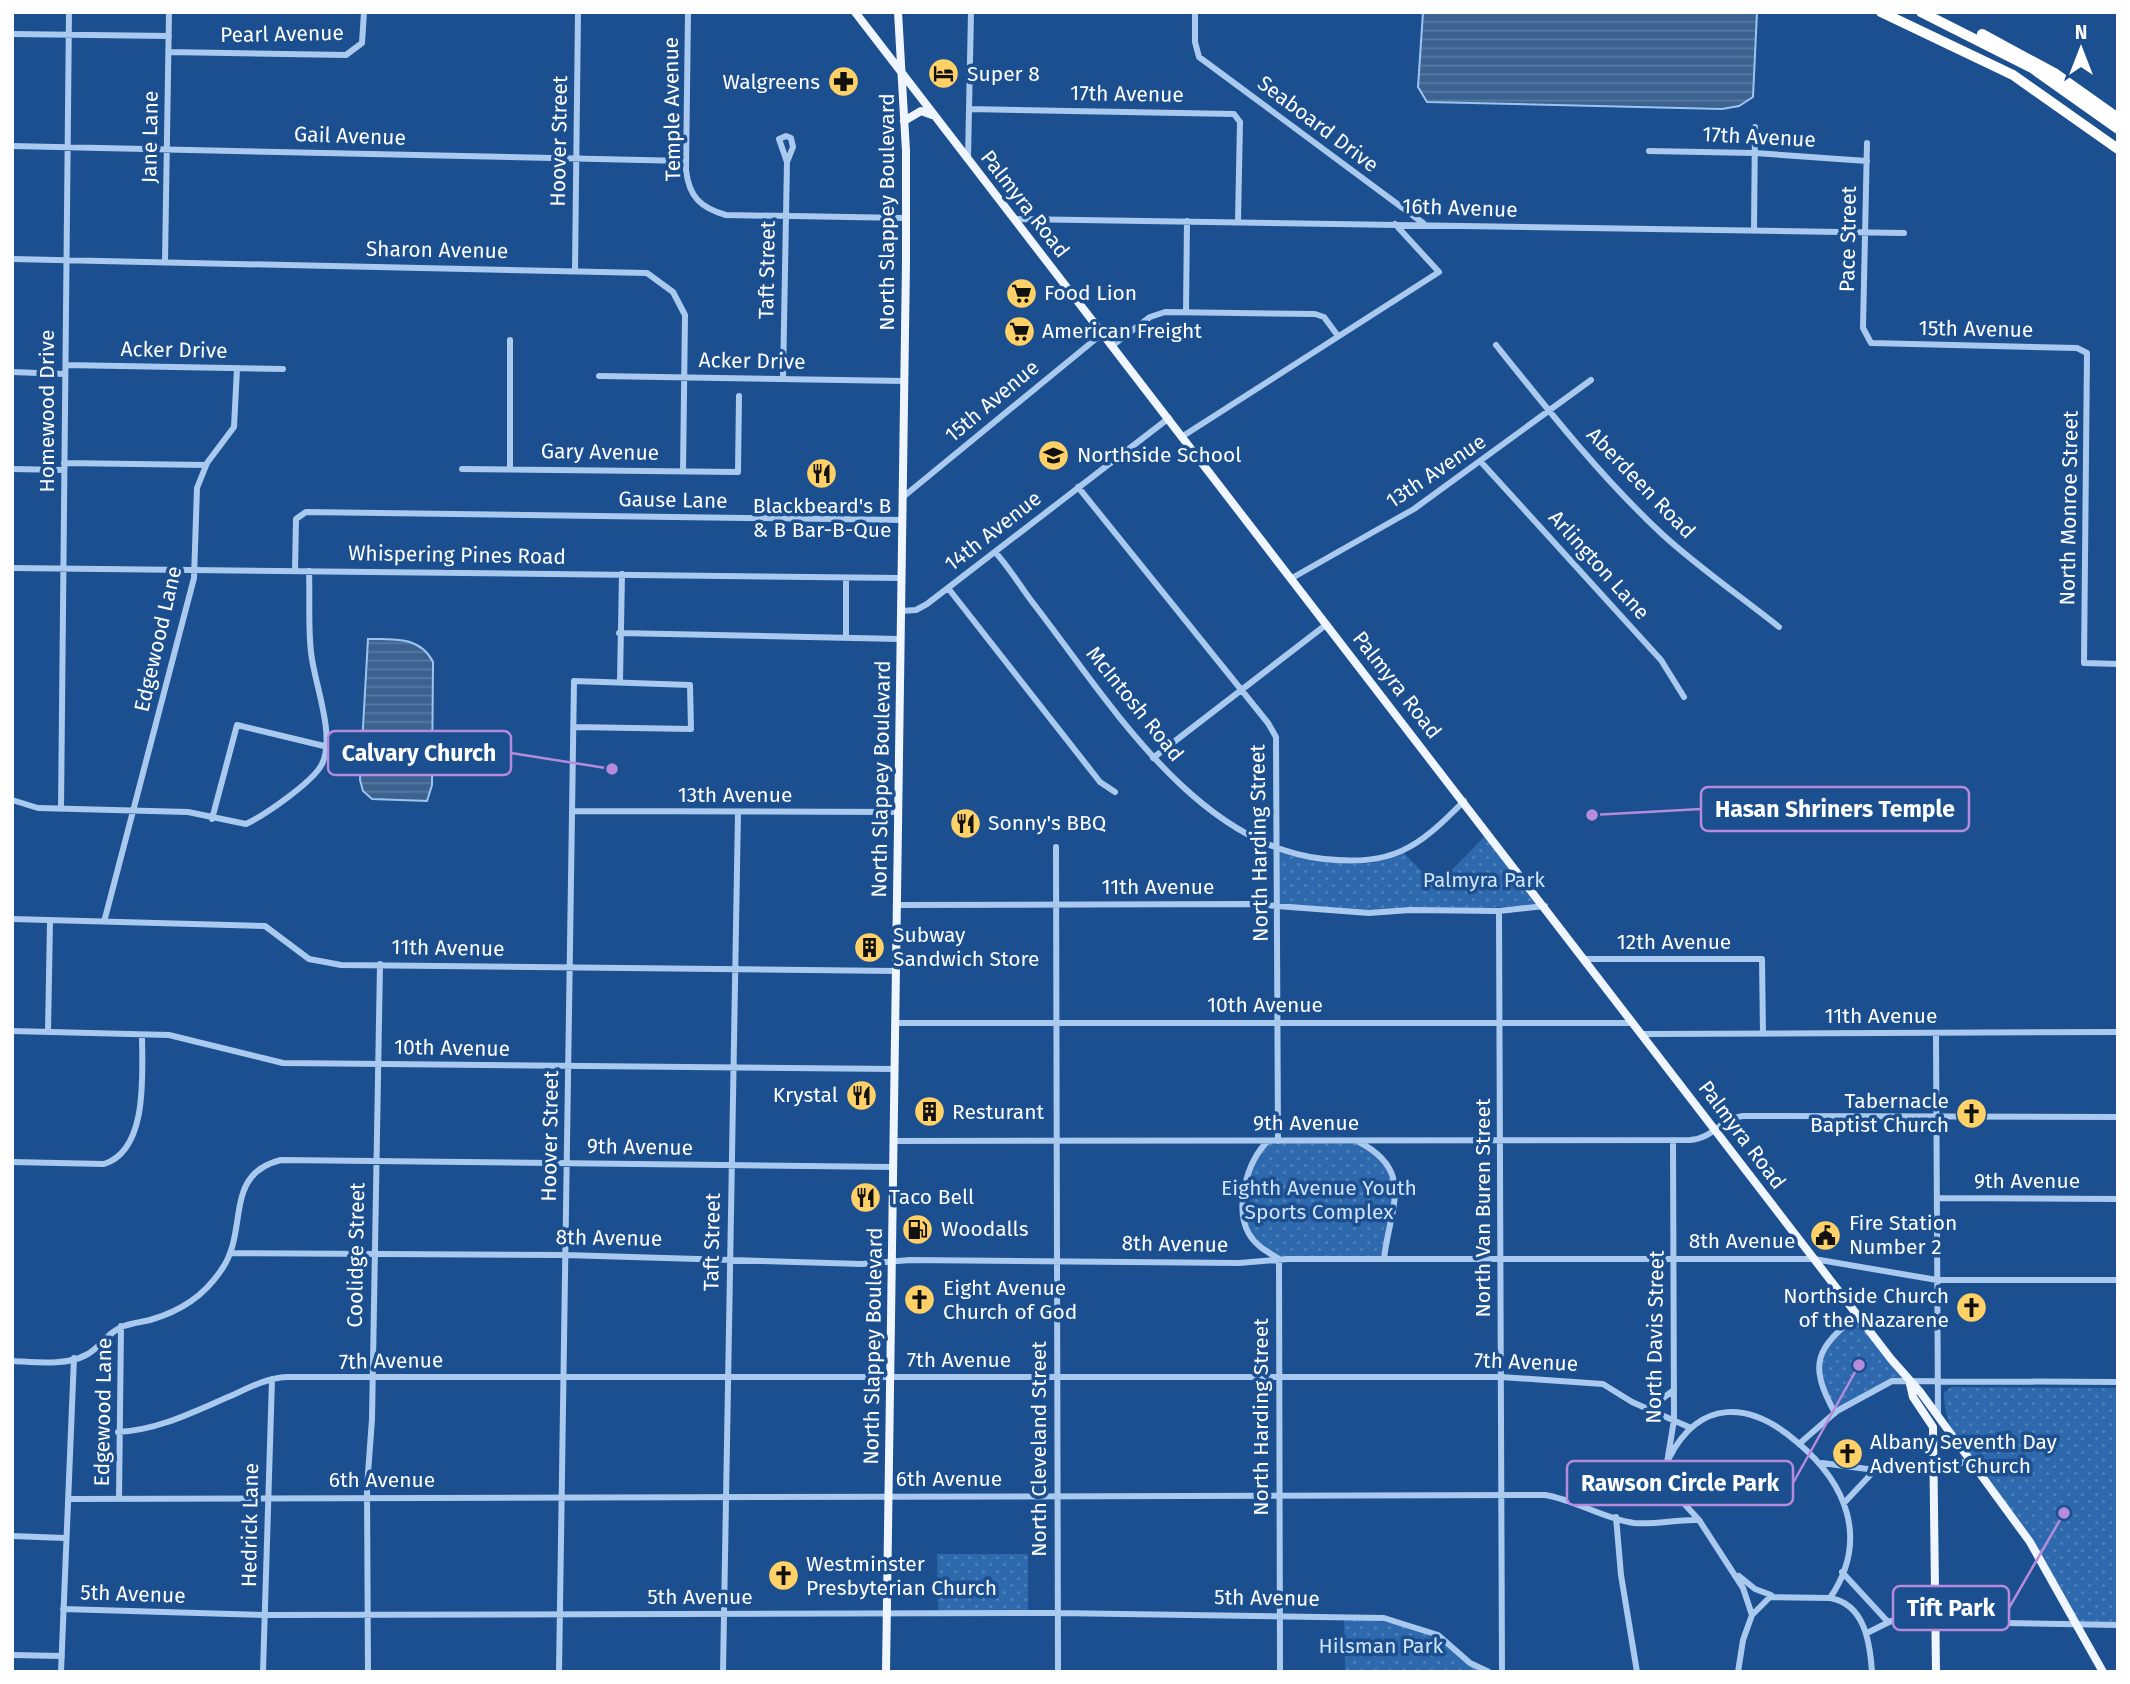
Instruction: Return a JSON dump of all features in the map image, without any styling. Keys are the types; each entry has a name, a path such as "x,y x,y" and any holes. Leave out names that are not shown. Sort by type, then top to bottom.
{"highway":[{"path":"1881,12 2013,75 2118,149"},
{"path":"1922,12 2009,47 2065,80 2118,118"},
{"path":"1922,12 2032,68 2118,129"}],"main road":[{"name":"Palmyra Road","path":"855,12 1938,1417 2030,1542 2103,1672"},
{"name":"North Slappey Boulevard","path":"886,1672 906,218 903,74 898,12"},
{"path":"904,121 921,111 935,116"},
{"name":"Palmyra Road","path":"1910,1382 1913,1397 1933,1426 1934,1471"},
{"path":"1934,1471 1936,1672"}],"street":[{"name":"Homewood Drive","path":"61,809 65,568 64,260 69,12"},
{"name":"Jane Lane","path":"165,262 169,12"},
{"name":"Pearl Avenue","path":"169,52 346,55 362,43 364,12"},
{"name":"Hoover Street","path":"575,270 578,12"},
{"name":"Temple Avenue","path":"688,12 686,161 689,189 701,205 726,215 906,218"},
{"path":"968,159 971,12"},
{"name":"Seaboard Drive","path":"1195,12 1195,48 1206,62 1424,224"},
{"path":"12,34 169,36"},
{"name":"17th Avenue","path":"969,109 1234,114 1239,119 1238,221"},
{"path":"1754,230 1755,127"},
{"name":"Pace Street","path":"1865,336 1867,143"},
{"name":"Gail Avenue","path":"12,146 686,161"},
{"name":"17th Avenue","path":"1648,151 1755,153 1867,160"},
{"name":"Taft Street","path":"783,379 787,162"},
{"name":"16th Avenue","path":"1014,219 1904,233"},
{"path":"1186,312 1187,220"},
{"path":"1182,436 1439,272 1395,223"},
{"name":"Sharon Avenue","path":"12,259 646,273 668,286 685,315 683,471"},
{"path":"1113,345 1150,317 1165,312 1315,314 1324,317 1338,337"},
{"name":"15th Avenue","path":"903,497 1103,333"},
{"name":"15th Avenue","path":"1865,336 1871,343 1880,345 2077,348 2087,353"},
{"path":"510,340 510,469"},
{"name":"Aberdeen Road","path":"1496,345 1549,411 1662,533 1779,627"},
{"name":"North Monroe Street","path":"2087,353 2084,663 2118,664"},
{"name":"Acker Drive","path":"66,365 283,369"},
{"name":"Edgewood Lane","path":"104,922 195,570 196,499 200,477 234,427 237,369"},
{"path":"12,372 65,374"},
{"name":"Acker Drive","path":"599,376 904,381"},
{"name":"13th Avenue","path":"1292,578 1414,509 1591,380"},
{"name":"Gary Avenue","path":"462,469 738,472 739,396"},
{"name":"14th Avenue","path":"901,611 921,608 1168,418"},
{"name":"Arlington Lane","path":"1481,462 1661,660 1684,697"},
{"path":"12,469 206,465"},
{"name":"North Harding Street","path":"1078,487 1268,723 1276,737 1278,1141"},
{"name":"Gause Lane","path":"295,571 296,519 300,514 903,520"},
{"name":"McIntosh Road","path":"995,552 1170,777 1221,816 1276,850 1301,857 1354,862 1390,858 1424,836 1464,801"},
{"name":"Whispering Pines Road","path":"12,568 901,578"},
{"path":"12,800 38,808 188,813 237,824 255,820 317,771 324,758 324,715 311,654 309,571"},
{"path":"574,727 691,729 690,685 620,680 621,574"},
{"path":"846,578 846,638"},
{"path":"947,588 1100,782 1115,792"},
{"path":"1153,758 1327,624"},
{"path":"619,632 901,639"},
{"name":"Hoover Street","path":"559,1672 573,681 620,680"},
{"path":"212,819 237,725 324,746"},
{"name":"13th Avenue","path":"573,811 898,812"},
{"name":"Taft Street","path":"723,1672 738,812"},
{"name":"North Cleveland Street","path":"1056,847 1058,1672"},
{"name":"11th Avenue","path":"897,905 1278,905 1357,913 1410,909 1499,911 1545,906"},
{"name":"North Van Buren Street","path":"1499,911 1502,1672"},
{"name":"11th Avenue","path":"12,919 265,926 309,959 341,965 896,971"},
{"path":"48,1032 50,921"},
{"name":"12th Avenue","path":"1586,960 1762,959 1763,1034"},
{"name":"Coolidge Street","path":"368,1672 367,1498 380,964"},
{"name":"10th Avenue","path":"895,1023 1635,1023"},
{"name":"10th Avenue","path":"12,1031 192,1039 283,1063 894,1069"},
{"name":"11th Avenue","path":"1644,1034 2118,1032"},
{"path":"1936,1033 1938,1417"},
{"path":"12,1161 104,1164 114,1159 122,1151 140,1114 142,1035"},
{"path":"1716,1129 1728,1118 1743,1116 2118,1117"},
{"name":"9th Avenue","path":"894,1141 1699,1140 1716,1129"},
{"path":"1355,1140 1381,1158 1393,1175 1394,1219 1385,1243 1384,1259"},
{"name":"North Davis Street","path":"1665,1464 1674,1420 1673,1140"},
{"path":"1268,1141 1251,1169 1244,1217 1256,1243 1279,1259"},
{"name":"9th Avenue","path":"230,1253 249,1176 262,1166 281,1160 893,1167"},
{"name":"9th Avenue","path":"1937,1198 2118,1199"},
{"path":"12,1361 55,1362 86,1355 106,1335 121,1326 186,1306 212,1283 230,1253"},
{"name":"8th Avenue","path":"230,1253 565,1255 862,1264 892,1260 1238,1263 1279,1259 1814,1259 1937,1280 2118,1280"},
{"name":"North Harding Street","path":"1279,1259 1280,1672"},
{"path":"1835,1413 1821,1383 1819,1363 1830,1338 1858,1314"},
{"name":"Edgewood Lane","path":"119,1499 121,1326"},
{"name":"Edgewood Lane","path":"61,1672 75,1358"},
{"name":"7th Avenue","path":"118,1432 144,1430 168,1423 272,1379 371,1378 1502,1377 1592,1382 1612,1388 1648,1409 1691,1428"},
{"name":"Hedrick Lane","path":"263,1672 272,1379"},
{"path":"1799,1444 1835,1413 1890,1382 2118,1382"},
{"path":"1648,1409 1674,1390"},
{"path":"1752,1615 1735,1572 1699,1520 1670,1487 1665,1475 1665,1464 1676,1444 1698,1421 1720,1414 1754,1413 1772,1422 1821,1463 1844,1503 1850,1546 1830,1598"},
{"path":"1821,1463 1875,1470 1934,1471 1969,1461"},
{"path":"1844,1503 1875,1470"},
{"name":"6th Avenue","path":"68,1499 1501,1495 1559,1497 1616,1517 1646,1523 1680,1518 1699,1520"},
{"path":"1616,1517 1621,1575 1637,1672"},
{"path":"12,1536 65,1538"},
{"path":"1735,1572 1755,1589 1773,1596 1830,1598 1846,1603 1861,1620 1867,1633 1872,1672"},
{"path":"1842,1572 1888,1622"},
{"path":"1738,1672 1743,1640 1752,1615 1773,1596"},
{"name":"5th Avenue","path":"63,1609 265,1615 1057,1613 1384,1619 1438,1635 1470,1663 1489,1672"},
{"path":"1867,1633 1888,1622 2118,1625"},
{"path":"12,1655 62,1656"}],"green space":[{"name":"Palmyra Park","path":"1488,833 1544,905 1369,913 1279,904 1277,852 1325,862 1358,864 1390,859 1404,853 1436,886"},
{"name":"Eighth Avenue Youth Sports Complex","path":"1268,1141 1355,1141 1371,1149 1393,1175 1394,1219 1384,1259 1320,1261 1282,1258 1264,1248 1253,1237 1246,1224 1245,1196 1254,1167"},
{"path":"1858,1315 1909,1380 1893,1381 1835,1412 1824,1381 1823,1358 1834,1338"},
{"path":"1951,1387 2118,1388 2118,1624 2077,1624 2036,1549 1963,1451 1946,1413 1944,1393"},
{"path":"937,1554 1028,1554 1028,1613 938,1613"},
{"name":"Hilsman Park","path":"1344,1619 1405,1626 1436,1639 1487,1672 1345,1672"}],"shaded area":[{"path":"1423,12 1757,12 1753,97 1739,106 1722,109 1427,102 1418,87"},
{"path":"368,639 396,639 413,643 421,647 433,662 432,785 427,801 372,799 363,791 360,780"}],"place":[{"name":"Super 8","path":"944,74"},
{"name":"Walgreens","path":"843,82"},
{"name":"Food Lion","path":"1021,293"},
{"name":"American Freight","path":"1019,331"},
{"name":"Northside School","path":"1054,455"},
{"name":"Blackbeard's B & B Bar-B-Que","path":"822,474"},
{"name":"Calvary Church","path":"612,769"},
{"name":"Hasan Shriners Temple","path":"1592,815"},
{"name":"Sonny's BBQ","path":"965,823"},
{"name":"Subway Sandwich Store","path":"870,947"},
{"name":"Krystal","path":"861,1095"},
{"name":"Resturant","path":"929,1112"},
{"name":"Tabernacle Baptist Church","path":"1972,1113"},
{"name":"Taco Bell","path":"866,1197"},
{"name":"Woodalls","path":"918,1229"},
{"name":"Fire Station Number 2","path":"1826,1235"},
{"name":"Eight Avenue Church of God","path":"920,1300"},
{"name":"Northside Church of the Nazarene","path":"1972,1308"},
{"name":"Rawson Circle Park","path":"1859,1365"},
{"name":"Albany Seventh Day Adventist Church","path":"1847,1454"},
{"name":"Tift Park","path":"2064,1513"},
{"name":"Westminster Presbyterian Church","path":"783,1576"}]}
